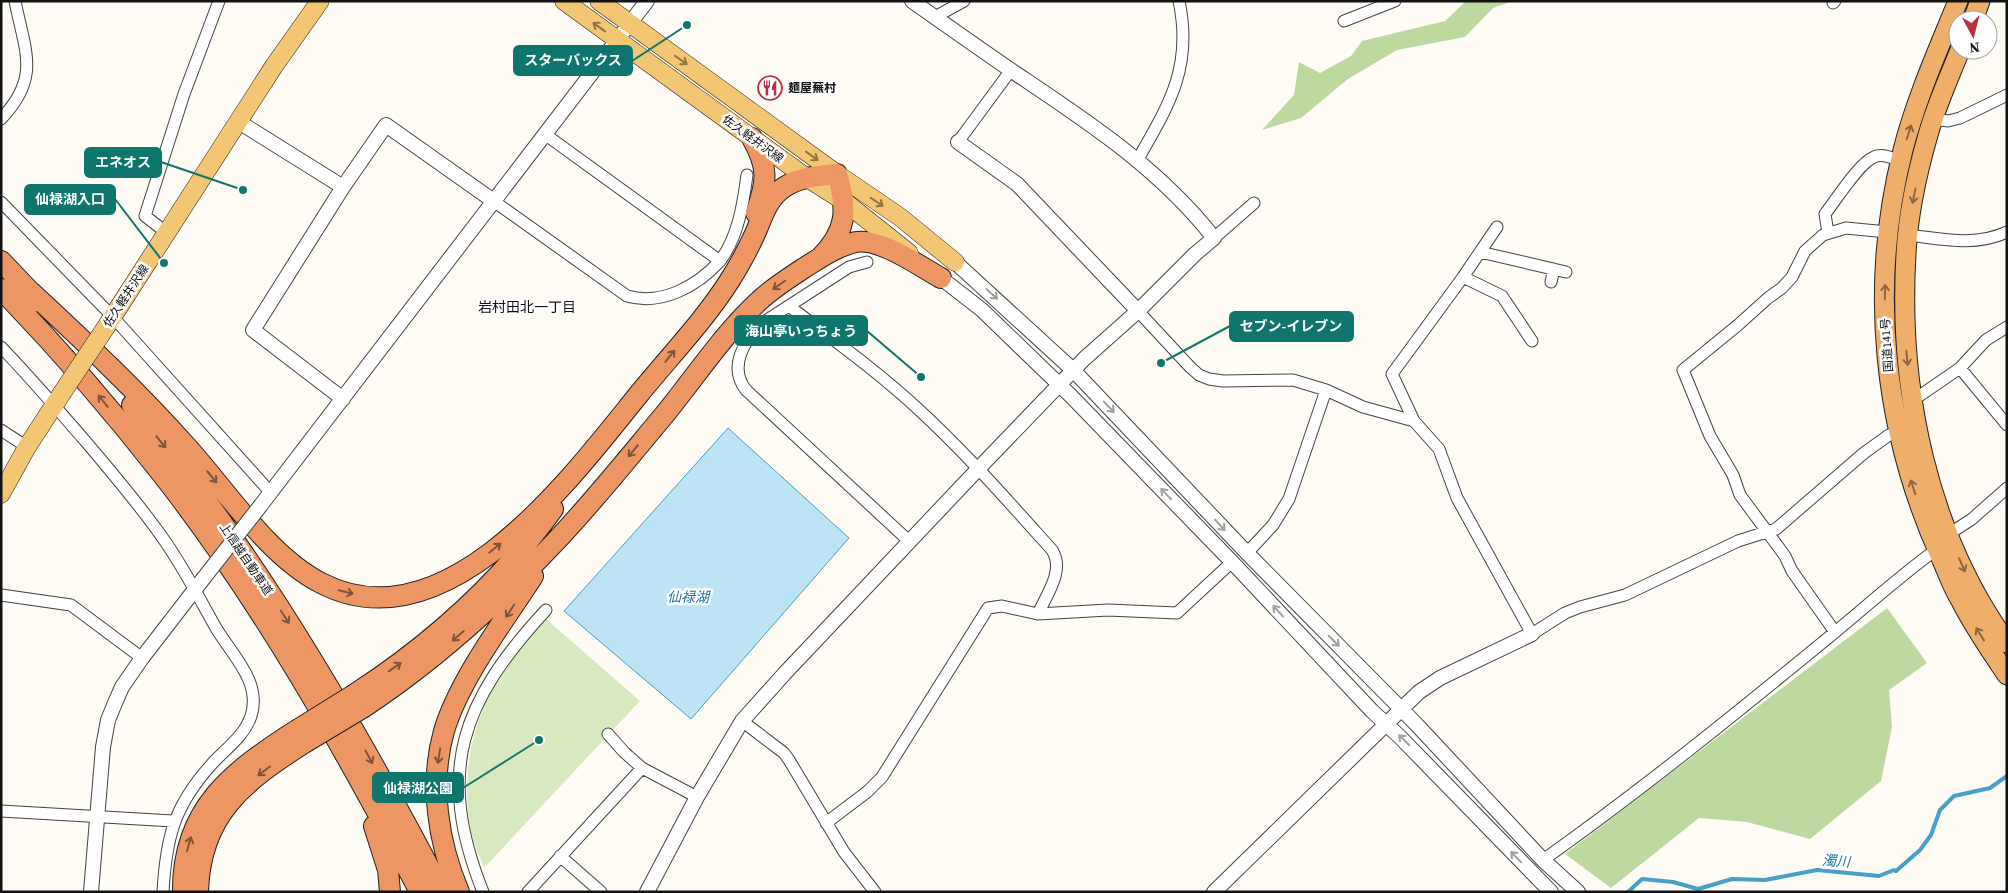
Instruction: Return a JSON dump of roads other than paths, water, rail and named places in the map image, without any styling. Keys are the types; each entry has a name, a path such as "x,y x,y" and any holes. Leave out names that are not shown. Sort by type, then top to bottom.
{"highway":[{"name":"国道141号","path":"1958,1 1922,90 1900,161 1887,232 1884,324 1898,432 1920,509 1966,574 2007,643"},
{"name":"国道141号","path":"1956,60 1933,119 1920,166 1908,235 1906,337 1912,401 1943,542 1960,600 2007,675"},
{"path":"742,260 760,202 765,178 763,158 752,138"},
{"path":"31,292 129,384 188,448 256,528 286,558 320,583 340,591 379,597 400,596 420,592 458,575 485,556 545,505 584,462 722,292 742,260 773,198 786,186 806,178 837,174 845,202 842,222 837,238 820,258"},
{"path":"183,892 183,873 191,835 209,804 221,788 240,771 360,700 413,674 458,636 556,541 658,422 747,312 778,286 820,258 845,245 864,241 889,249 941,278"},
{"name":"上信越自動車道","path":"1,261 114,383 180,465 241,550 296,634 356,733 442,892"},
{"name":"上信越自動車道","path":"1,289 98,395 163,476 228,565 279,644 338,742 420,892"},
{"path":"360,700 482,594 533,536 584,462"},
{"path":"459,892 446,852 438,807 437,768 445,730 460,693 472,671 556,541"},
{"path":"228,565 361,796 383,850 388,870 390,892"},
{"path":"198,892 198,871 202,851 221,813 236,794 301,736"}],"main road":[{"name":"佐久軽井沢線","path":"1,494 27,447 58,399 240,122 274,66 320,1"},
{"name":"佐久軽井沢線","path":"564,1 806,178 845,202 941,278"},
{"name":"佐久軽井沢線","path":"599,1 837,174 900,217 955,262"}],"street":[{"path":"1,119 20,95 26,83 28,69 15,1"},
{"path":"167,233 145,216 184,94 219,1"},
{"path":"91,892 103,747 108,720 122,686 495,202 647,1"},
{"path":"912,1 1084,119 1138,159 1198,218 1214,238"},
{"path":"935,17 964,1"},
{"path":"1138,159 1164,113 1180,71 1184,35 1179,1"},
{"path":"1344,21 1395,1"},
{"path":"1011,70 958,142 1017,184 1199,375 1222,381 1293,380 1326,390 1363,407 1414,421"},
{"path":"1933,119 1948,121 1960,118 2007,95"},
{"path":"240,122 343,187"},
{"path":"343,399 254,330 343,187 386,125 627,296 636,299 653,300 668,296 697,281 710,272 720,261 727,251 735,230 744,196 747,175"},
{"path":"546,135 720,261"},
{"path":"1828,233 1825,214 1863,164 1874,156 1885,156 1900,161"},
{"path":"1,202 109,322 270,492"},
{"path":"647,892 696,797 742,721 978,468 1073,370 1138,311 1195,254 1254,203"},
{"path":"1497,228 1392,374 1414,421 1439,449 1457,498 1532,634"},
{"path":"1835,632 1792,571 1785,556 1740,496 1732,475 1710,436 1682,370 1782,288 1792,277 1805,251 1813,242 1828,233 1846,228 1887,232"},
{"path":"1908,235 1966,242 1994,238 2007,232"},
{"path":"1480,252 1566,272"},
{"path":"866,262 849,268 762,324 750,335 738,360 738,373 740,383 910,542"},
{"path":"955,262 1073,370 1247,553 1402,710 1543,860 1578,892"},
{"path":"1551,282 1554,269"},
{"path":"1463,277 1502,296 1532,341"},
{"path":"941,278 982,310 1060,385 1386,724 1551,892"},
{"path":"788,306 897,391 978,468 1056,556 1058,561 1057,573 1038,614"},
{"path":"1912,401 1960,368 1986,340 2007,326"},
{"path":"1,347 58,399 199,584 226,644 249,677 253,694 252,714 244,732 210,766 183,802 173,821 164,865 162,892"},
{"path":"1960,368 2007,424"},
{"path":"1247,553 1273,525 1289,499 1326,390"},
{"path":"1,430 27,447"},
{"path":"1214,892 1419,692 1440,678 1532,634 1565,613 1625,594 1754,535 1767,533 1784,523 1864,453 1889,435 1898,432"},
{"path":"1543,860 1694,746 1972,520 2007,488"},
{"path":"826,823 867,792 882,777 988,608 1002,606 1038,614 1108,610 1177,613 1232,562"},
{"path":"1,595 71,605 142,658"},
{"path":"483,892 469,854 460,814 458,794 461,752 474,712 502,661 546,610"},
{"path":"742,721 784,753 844,852 875,892"},
{"path":"608,734 642,768 696,797"},
{"path":"528,892 642,768"},
{"path":"1,811 173,821"},
{"path":"560,856 601,892"}],"water":[{"name":"仙禄湖","path":"728,428 849,538 691,719 564,611"}],"waterway":[{"name":"濁川","path":"1628,892 1642,879 1673,882 1698,889 1732,879 1765,880 1817,870 1879,876 1894,870 1896,871 1920,850 1931,835 1940,810 1954,796 1990,788 2007,776"}],"place":[{"name":"スターバックス","path":"687,25"},
{"name":"麺屋蕪村","path":"770,88"},
{"name":"エネオス","path":"243,190"},
{"name":"仙禄湖入口","path":"164,263"},
{"name":"セブン-イレブン","path":"1161,363"},
{"name":"海山亭いっちょう","path":"921,377"},
{"name":"仙禄湖公園","path":"539,740"}],"district":[{"name":"岩村田北一丁目","path":"527,307"}]}
